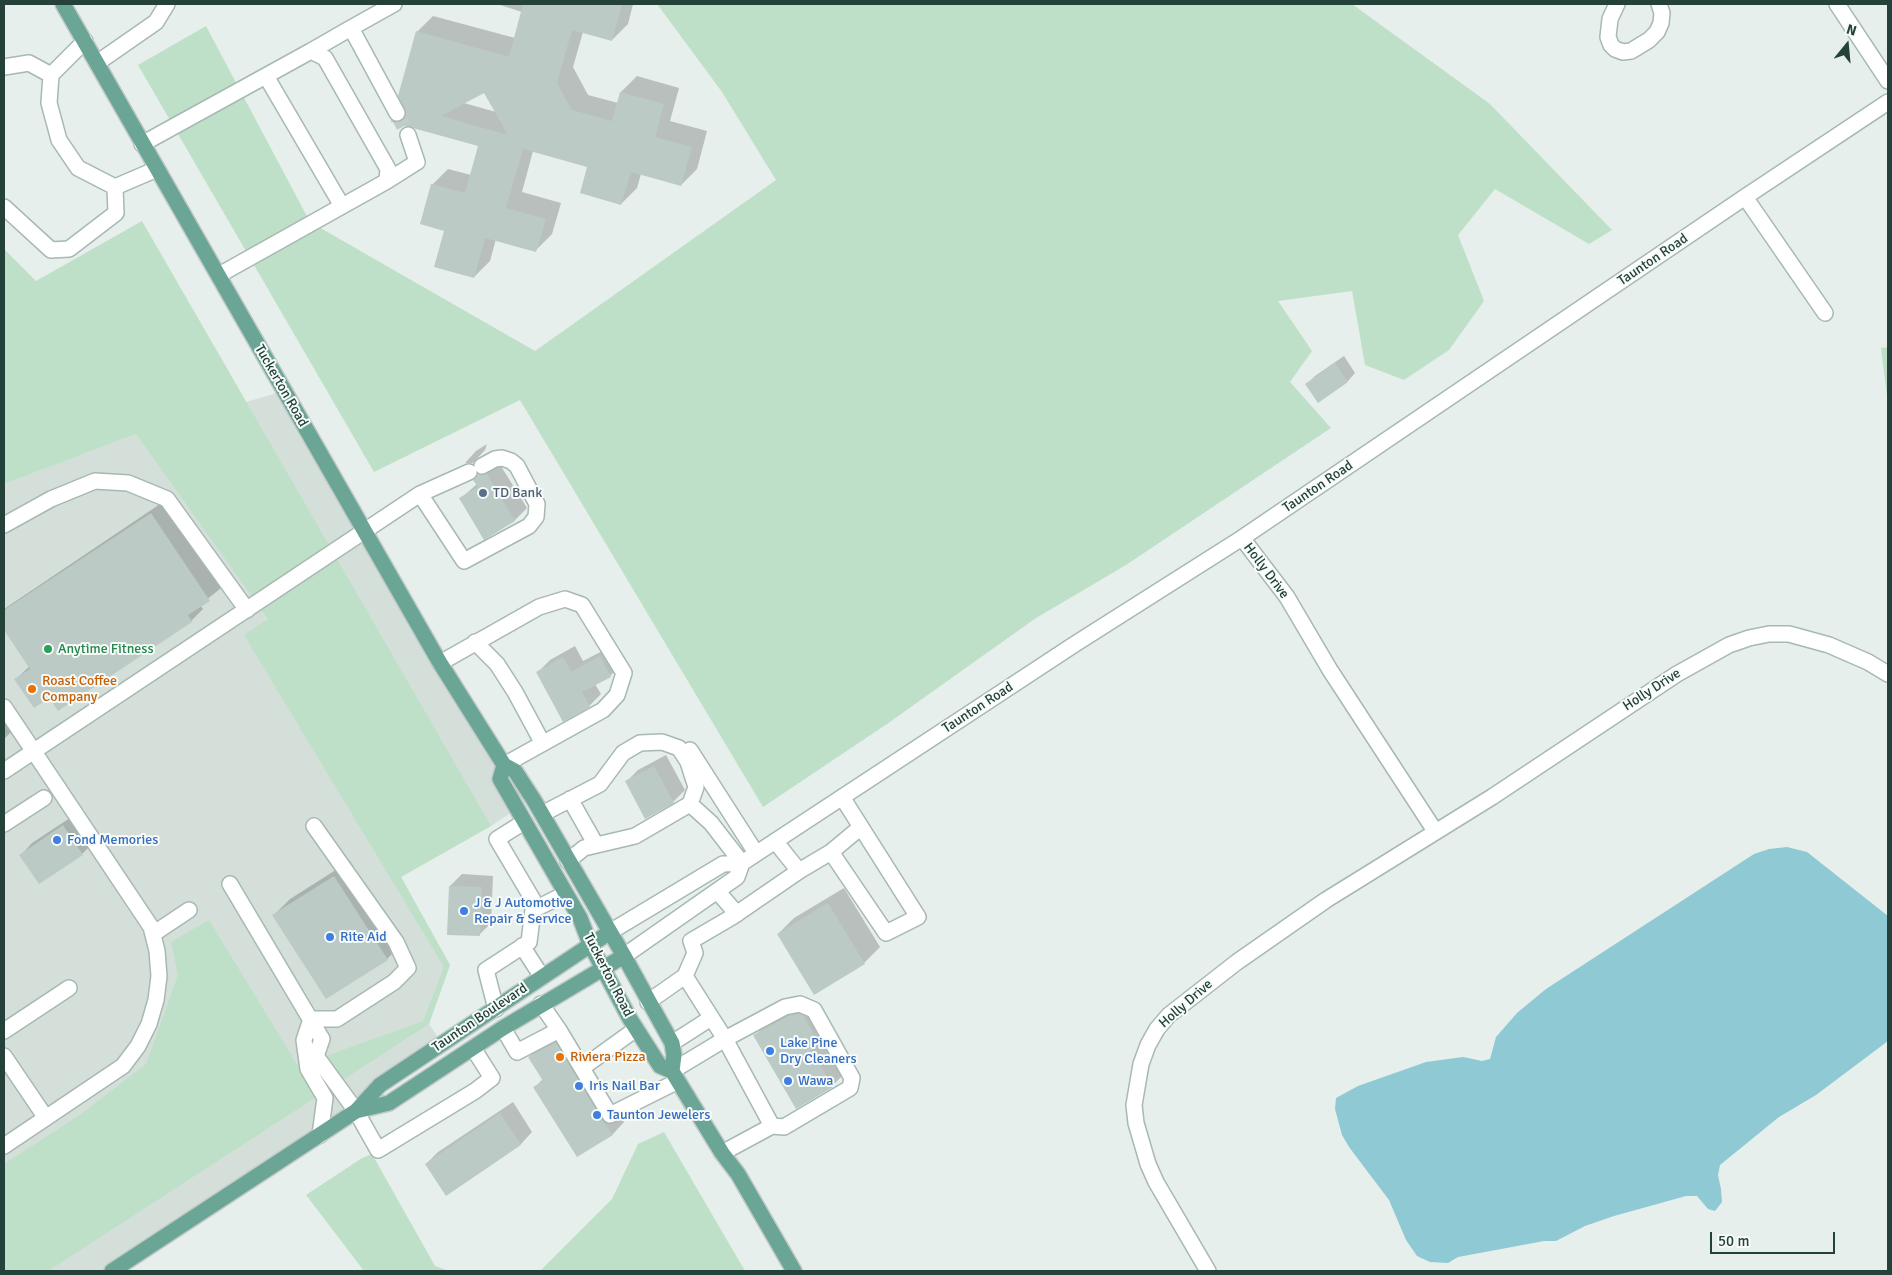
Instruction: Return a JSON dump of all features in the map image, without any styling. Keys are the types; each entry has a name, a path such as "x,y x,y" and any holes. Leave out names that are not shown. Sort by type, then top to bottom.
{"main road":[{"name":"Tuckerton Road","path":"63,4 440,662 504,765 515,771 542,814 624,956 672,1043 675,1076"},
{"name":"Tuckerton Road","path":"504,765 500,779 580,918 590,944 636,1029 660,1066 675,1076 722,1153 738,1174 794,1271"},
{"name":"Taunton Boulevard","path":"112,1271 356,1111 380,1085 610,932"},
{"name":"Taunton Boulevard","path":"356,1111 389,1103 541,1004 624,956"}],"street":[{"path":"97,63 156,22 166,4"},
{"path":"142,144 394,4"},
{"path":"1617,4 1607,29 1611,45 1623,52 1632,51 1649,40 1657,32 1661,23 1662,13 1659,4"},
{"path":"1838,4 1888,81"},
{"path":"351,28 397,113"},
{"path":"85,42 52,75 49,102 59,140 78,168 115,187"},
{"path":"311,51 325,58 388,169 387,181"},
{"path":"4,67 30,63 52,75"},
{"path":"266,76 342,206"},
{"name":"Taunton Road","path":"610,932 723,864 742,863 1075,644 1242,538 1888,102"},
{"path":"219,275 387,181 416,162 408,135"},
{"path":"115,187 156,169"},
{"path":"4,207 51,250 69,249 116,213 115,187"},
{"path":"1746,197 1825,313"},
{"path":"4,771 420,494 498,458 507,459 514,462 537,504 537,512 533,522 528,527 464,561 420,494"},
{"path":"4,525 51,499 95,481 128,483 167,499 246,610"},
{"name":"Holly Drive","path":"1242,538 1287,597 1335,678 1435,831"},
{"path":"440,662 539,607 565,599 582,605 624,673 617,696 603,710 542,742 504,765"},
{"name":"Holly Drive","path":"1208,1271 1156,1182 1141,1143 1134,1105 1141,1064 1148,1045 1157,1029 1169,1015 1201,989 1326,900 1492,797 1677,674 1708,656 1748,638 1769,634 1790,634 1809,638 1851,653 1888,674"},
{"path":"475,642 496,664 516,692 542,742"},
{"path":"4,707 151,927 158,963 158,988 153,1012 138,1046 123,1066 4,1146"},
{"path":"667,744 677,739 688,746 756,853"},
{"path":"542,814 600,784 623,753 640,743 662,742 679,748 688,762 696,786 690,804 634,836 584,848 568,861"},
{"path":"830,852 886,933 918,917 842,797"},
{"path":"4,824 44,798"},
{"path":"570,799 596,845"},
{"path":"690,804 711,823 742,863"},
{"path":"496,1008 486,970 529,942 533,910 533,900 497,839 524,822"},
{"path":"311,1020 337,1019 394,982 408,968 396,942 314,826"},
{"path":"691,941 736,914 830,852 861,827"},
{"path":"775,841 800,871"},
{"name":"Taunton Road","path":"624,956 718,892 737,877 742,863"},
{"path":"230,884 322,1039 316,1056 356,1111 378,1150 475,1092 492,1078 473,1048"},
{"path":"718,892 736,914"},
{"path":"533,910 565,894"},
{"path":"153,934 189,910"},
{"path":"648,1002 685,976 695,953 691,941 674,922"},
{"path":"522,946 542,976"},
{"path":"685,976 725,1039 772,1126"},
{"path":"4,1031 69,988"},
{"path":"541,1004 559,1030 610,1115 675,1076 725,1039 784,1007 800,1004 814,1010 852,1078 850,1088 784,1127 772,1126 722,1153"},
{"path":"672,1043 712,1018"},
{"path":"311,1020 304,1040 308,1069 325,1098 320,1135"},
{"path":"503,1028 517,1052 559,1030"},
{"path":"582,1068 636,1029"},
{"path":"4,1056 46,1118"}],"shaded area":[{"path":"284,391 440,663 519,807 491,826 401,877 450,965 429,1024 447,1051 112,1271 4,1271 4,484 135,434"}],"green space":[{"path":"657,4 1352,4 1490,104 1612,230 1589,244 1495,189 1458,235 1484,301 1449,350 1404,380 1365,365 1352,291 1278,301 1312,351 1290,382 1331,428 1126,565 1036,618 887,724 763,807 520,400 374,472 138,65 206,26 310,222 535,351 776,180 722,92"},
{"path":"142,221 491,826 401,877 450,965 429,1024 48,1271 4,1271 4,1164 81,1114 146,1064 178,975 171,942 209,920 298,1066 423,1021 444,967 244,635 268,619 136,434 4,484 4,249 36,281"},
{"path":"1888,347 1888,404 1881,348"},
{"path":"664,1132 745,1271 540,1271 612,1199 638,1144"},
{"path":"372,1154 435,1266 449,1271 364,1271 306,1195 362,1158"}],"water":[{"path":"1787,847 1807,852 1888,916 1888,1041 1816,1095 1779,1117 1720,1165 1718,1175 1722,1202 1715,1211 1708,1209 1697,1196 1686,1196 1585,1226 1556,1241 1544,1241 1458,1257 1448,1263 1430,1262 1417,1256 1406,1240 1389,1200 1342,1135 1335,1109 1336,1098 1358,1086 1426,1062 1463,1057 1482,1061 1490,1059 1496,1037 1517,1013 1546,989 1754,854 1769,849"}],"building":[{"path":"523,4 622,4 612,41 572,30 557,83 572,110 612,121 620,92 664,104 655,137 692,147 681,186 631,172 621,205 580,193 587,167 523,149 506,208 546,219 536,252 485,238 474,278 434,267 444,231 420,224 431,184 465,193 478,146 391,122 391,120 401,121 406,114 398,96 416,31 509,57","holes":["484,93 508,135 441,116"]},
{"path":"1335,363 1348,382 1318,403 1305,384"},
{"name":"TD Bank","path":"478,474 487,474 515,521 484,540 459,498 478,487 473,480"},
{"path":"151,513 210,601 188,615 192,622 58,711 49,698 34,708 14,679 30,669 4,630 4,610"},
{"path":"600,656 611,677 582,692 590,707 563,722 536,672 563,657 571,672"},
{"path":"654,766 674,803 645,819 625,781"},
{"name":"Fond Memories","path":"63,825 83,855 39,884 19,855"},
{"name":"Rite Aid","path":"334,876 388,960 326,999 272,915"},
{"name":"J & J Automotive Repair & Service","path":"449,886 482,887 480,936 447,935"},
{"path":"828,903 865,964 814,995 777,934"},
{"path":"803,1015 818,1042 810,1047 833,1087 796,1109 753,1035 788,1016"},
{"path":"556,1042 602,1120 613,1135 577,1157 533,1087 543,1081 528,1057"},
{"path":"500,1113 521,1145 446,1196 425,1164"}],"tunnel":[{"path":"397,113 408,135"}],"place":[{"name":"TD Bank","path":"483,493"},
{"name":"Anytime Fitness","path":"48,649"},
{"name":"Roast Coffee Company","path":"32,689"},
{"name":"Fond Memories","path":"57,840"},
{"name":"J & J Automotive Repair & Service","path":"464,911"},
{"name":"Rite Aid","path":"330,937"},
{"name":"Lake Pine Dry Cleaners","path":"770,1051"},
{"name":"Riviera Pizza","path":"560,1057"},
{"name":"Wawa","path":"788,1081"},
{"name":"Iris Nail Bar","path":"579,1086"},
{"name":"Taunton Jewelers","path":"597,1115"}]}
